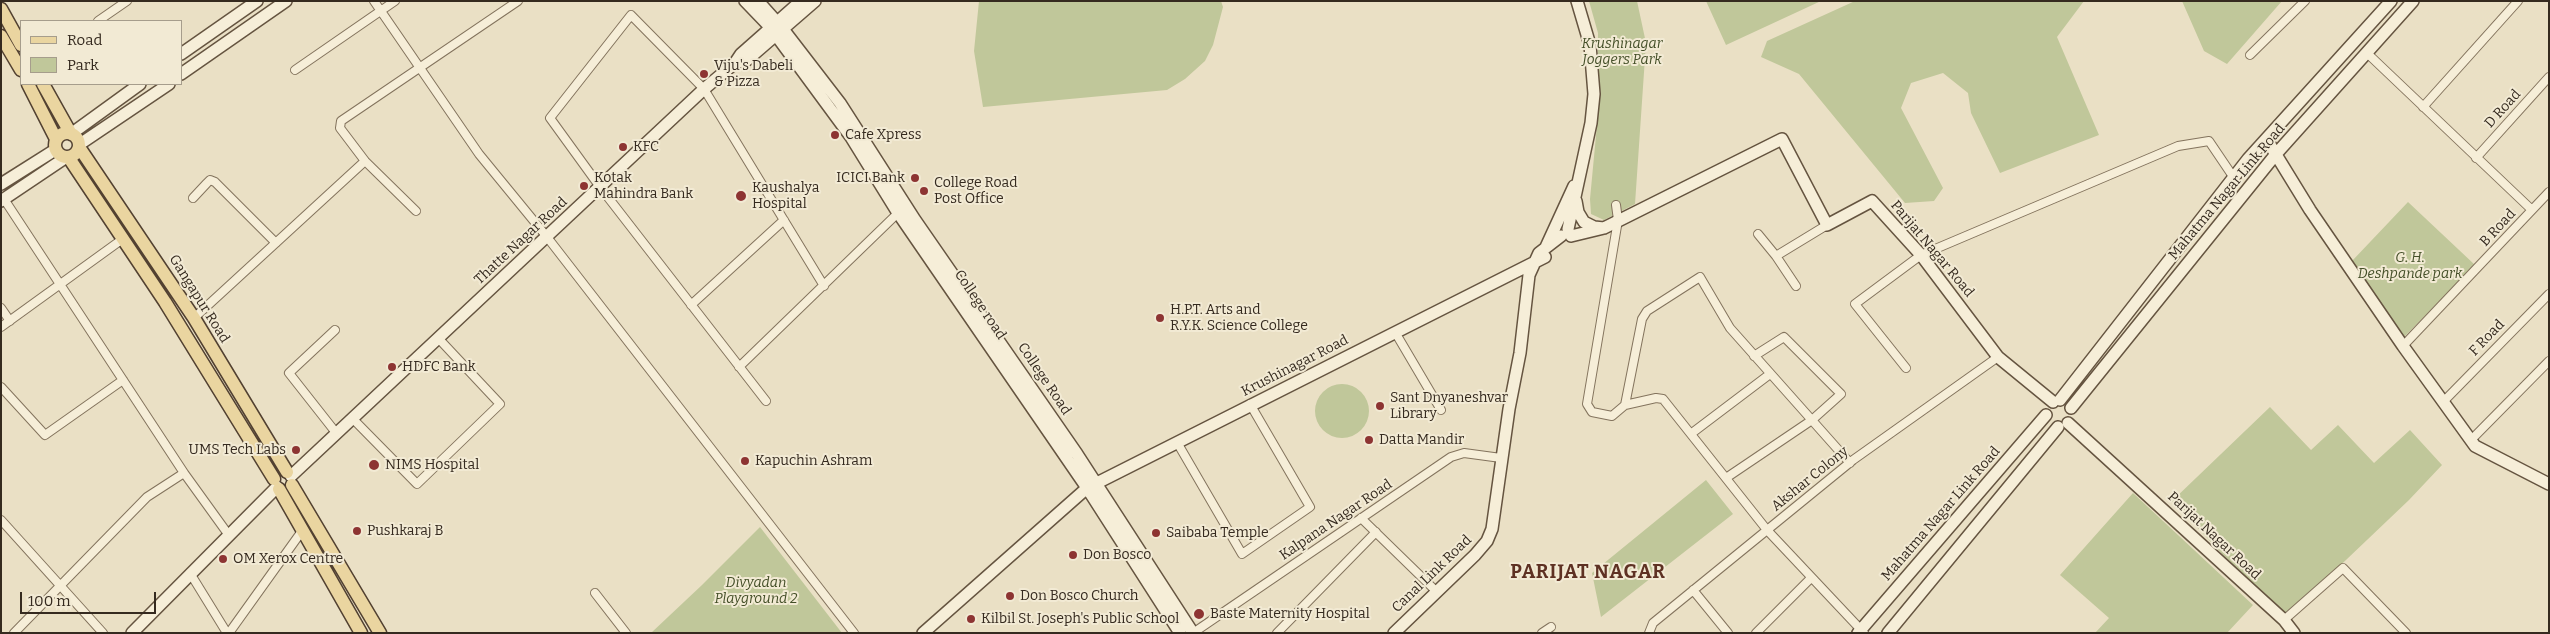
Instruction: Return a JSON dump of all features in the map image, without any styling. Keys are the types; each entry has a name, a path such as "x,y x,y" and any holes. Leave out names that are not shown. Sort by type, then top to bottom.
{"main road":[{"path":"1,8 20,43"},
{"path":"1,36 20,68"},
{"path":"28,85 55,144 124,238 277,485 361,633"},
{"path":"44,85 79,146 76,154 67,158"},
{"path":"55,144 62,134 71,134"},
{"name":"Gangapur Road","path":"79,146 194,318 380,633"},
{"path":"277,485 288,489 290,478"}],"street":[{"path":"99,20 127,1"},
{"path":"182,53 257,1"},
{"path":"182,73 286,1"},
{"path":"374,1 479,154 547,237 854,633"},
{"path":"295,70 395,1"},
{"path":"416,211 364,161 340,128 341,121 518,1"},
{"name":"College road","path":"745,1 776,28 851,137 898,213 1091,486 1180,633"},
{"name":"College Road","path":"758,1 776,28 840,103 915,220 1043,403 1091,486 1193,633"},
{"path":"776,28 801,1"},
{"path":"776,28 815,1"},
{"name":"Canal Link Road","path":"1527,299 1544,253 1572,196 1580,173 1590,123 1594,78 1590,45 1577,1"},
{"path":"2250,56 2304,1"},
{"name":"Mahatma Nagar Link Road","path":"2056,401 2234,178 2391,1"},
{"name":"Mahatma Nagar Link Road","path":"2071,408 2276,154 2368,54 2413,1"},
{"path":"2423,107 2518,1"},
{"path":"766,401 600,187 550,118 631,15 704,89 824,286"},
{"name":"Thatte Nagar Road","path":"290,478 704,89 735,63 747,60 776,28"},
{"path":"2368,54 2532,210"},
{"name":"D Road","path":"2476,158 2549,77"},
{"path":"71,134 139,85"},
{"path":"79,146 168,85"},
{"path":"1566,234 1599,228 1618,220 1782,139 1827,225 1776,256"},
{"path":"1906,368 1856,304 1921,255 2178,146 2209,140 2234,178"},
{"path":"2266,140 2310,210 2403,346 2475,446 2549,484"},
{"path":"1,184 55,144"},
{"path":"67,158 3,200 184,473 228,534"},
{"path":"194,318 364,161"},
{"path":"193,198 210,180 215,182 276,243"},
{"name":"B Road","path":"2403,346 2549,192"},
{"path":"1572,196 1580,217 1599,228"},
{"name":"Canal Link Road","path":"1394,633 1476,555 1492,529 1501,458 1520,353 1529,275 1534,264 1566,234 1572,196"},
{"name":"Parijat Nagar Road","path":"1827,225 1872,201 1921,255 1998,357 2056,401"},
{"path":"1616,205 1618,220 1587,404 1592,412 1612,416 1625,406 1656,398 1663,399 1767,530 1861,632"},
{"path":"739,367 898,213"},
{"path":"691,305 784,220"},
{"path":"1758,234 1776,256 1796,286"},
{"path":"1,328 124,238"},
{"path":"1517,272 1544,253"},
{"path":"1517,272 1534,264"},
{"name":"Krushinagar Road","path":"923,633 1091,486 1178,444 1250,404 1517,272"},
{"path":"1625,406 1642,318 1647,311 1700,277 1730,328 1850,463"},
{"name":"F Road","path":"2444,401 2549,294"},
{"path":"1,308 10,321"},
{"path":"335,330 289,373 337,434"},
{"path":"1395,332 1441,410"},
{"path":"1726,478 1812,420 1841,394 1784,336 1754,356"},
{"path":"353,419 417,484 500,404 439,339"},
{"name":"Akshar Colony","path":"1649,633 1653,623 1850,463 1998,357"},
{"path":"2471,440 2549,361"},
{"path":"1692,434 1770,374"},
{"path":"1,386 46,435 123,380"},
{"path":"1888,633 2072,416 2071,408 2056,401 2047,408 2046,415 2050,423 2063,425"},
{"path":"1178,444 1242,554 1310,507 1250,404"},
{"name":"Mahatma Nagar Link Road","path":"1861,632 2046,415"},
{"name":"Parijat Nagar Road","path":"2063,425 2284,620 2294,633"},
{"name":"Kalpana Nagar Road","path":"1193,633 1450,457 1464,453 1501,458"},
{"path":"14,633 146,497 184,473"},
{"path":"132,633 277,485"},
{"path":"1361,518 1437,592"},
{"path":"1,520 103,633"},
{"path":"190,573 228,633 302,531"},
{"path":"1277,633 1376,532"},
{"path":"2284,620 2343,568 2406,633"},
{"path":"1756,633 1811,578"},
{"path":"1693,590 1728,633"},
{"path":"594,593 626,633"},
{"path":"1542,633 1551,627"}],"green space":[{"path":"979,1 1221,1 1223,7 1213,45 1205,61 1185,79 1167,90 983,107 974,51"},
{"name":"Krushinagar Joggers Park","path":"1589,1 1637,1 1646,43 1635,204 1604,220 1591,214 1590,199 1597,125 1598,33"},
{"path":"1706,1 1821,1 1726,45"},
{"path":"1855,1 2084,1 2057,37 2099,135 2000,173 1971,113 1968,93 1943,73 1911,83 1901,108 1943,188 1934,201 1905,203 1799,74 1761,57 1767,41"},
{"path":"2182,1 2282,1 2227,64 2204,51"},
{"name":"G. H. Deshpande park","path":"2408,202 2475,265 2404,337 2352,261"},
{"path":"1342,384 1352,386 1361,392 1367,401 1369,411 1367,421 1361,430 1352,436 1342,438 1332,436 1323,430 1317,421 1315,411 1317,401 1323,392 1332,386"},
{"path":"2270,407 2311,450 2338,425 2374,463 2410,430 2442,465 2409,500 2284,619 2172,501"},
{"path":"1706,480 1733,514 1601,617 1592,573"},
{"path":"2133,493 2253,605 2227,633 2095,633 2109,618 2060,575"},
{"name":"Divyadan Playground 2","path":"760,527 842,633 651,633 702,585"}],"place":[{"name":"Viju's Dabeli & Pizza","path":"704,74"},
{"name":"Cafe Xpress","path":"835,135"},
{"name":"KFC","path":"623,147"},
{"name":"ICICI Bank","path":"915,178"},
{"name":"Kotak Mahindra Bank","path":"584,186"},
{"name":"College Road Post Office","path":"924,191"},
{"name":"Kaushalya Hospital","path":"741,196"},
{"name":"H.P.T. Arts and R.Y.K. Science College","path":"1160,318"},
{"name":"HDFC Bank","path":"392,367"},
{"name":"Sant Dnyaneshvar Library","path":"1380,406"},
{"name":"Datta Mandir","path":"1369,440"},
{"name":"UMS Tech Labs","path":"296,450"},
{"name":"Kapuchin Ashram","path":"745,461"},
{"name":"NIMS Hospital","path":"374,465"},
{"name":"Pushkaraj B","path":"357,531"},
{"name":"Saibaba Temple","path":"1156,533"},
{"name":"Don Bosco","path":"1073,555"},
{"name":"OM Xerox Centre","path":"223,559"},
{"name":"Don Bosco Church","path":"1010,596"},
{"name":"Baste Maternity Hospital","path":"1199,614"},
{"name":"Kilbil St. Joseph's Public School","path":"971,619"}],"district":[{"name":"PARIJAT NAGAR","path":"1588,573"}]}
